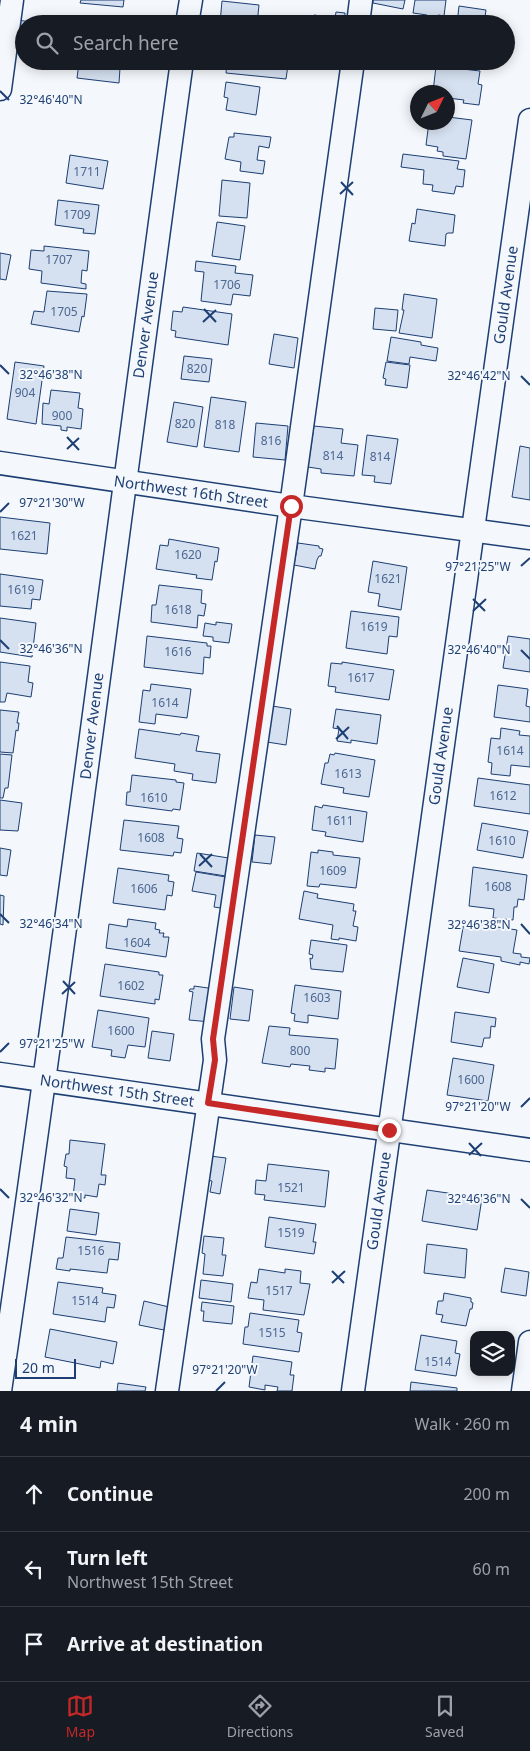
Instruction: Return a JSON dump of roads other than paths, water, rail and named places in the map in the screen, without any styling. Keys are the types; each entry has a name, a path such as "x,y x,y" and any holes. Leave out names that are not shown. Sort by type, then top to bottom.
{"street":[{"path":"0,89 12,0"},
{"path":"188,15 191,0"},
{"path":"359,15 361,0"},
{"name":"Denver Avenue","path":"0,1391 45,1081 181,70"},
{"path":"167,1391 215,1060 213,1039 291,506 352,70"},
{"name":"Gould Avenue","path":"353,1391 530,120"},
{"name":"Northwest 16th Street","path":"0,463 291,506 530,538"},
{"name":"Northwest 15th Street","path":"0,1074 530,1150"},
{"path":"523,1391 530,1342"}]}
